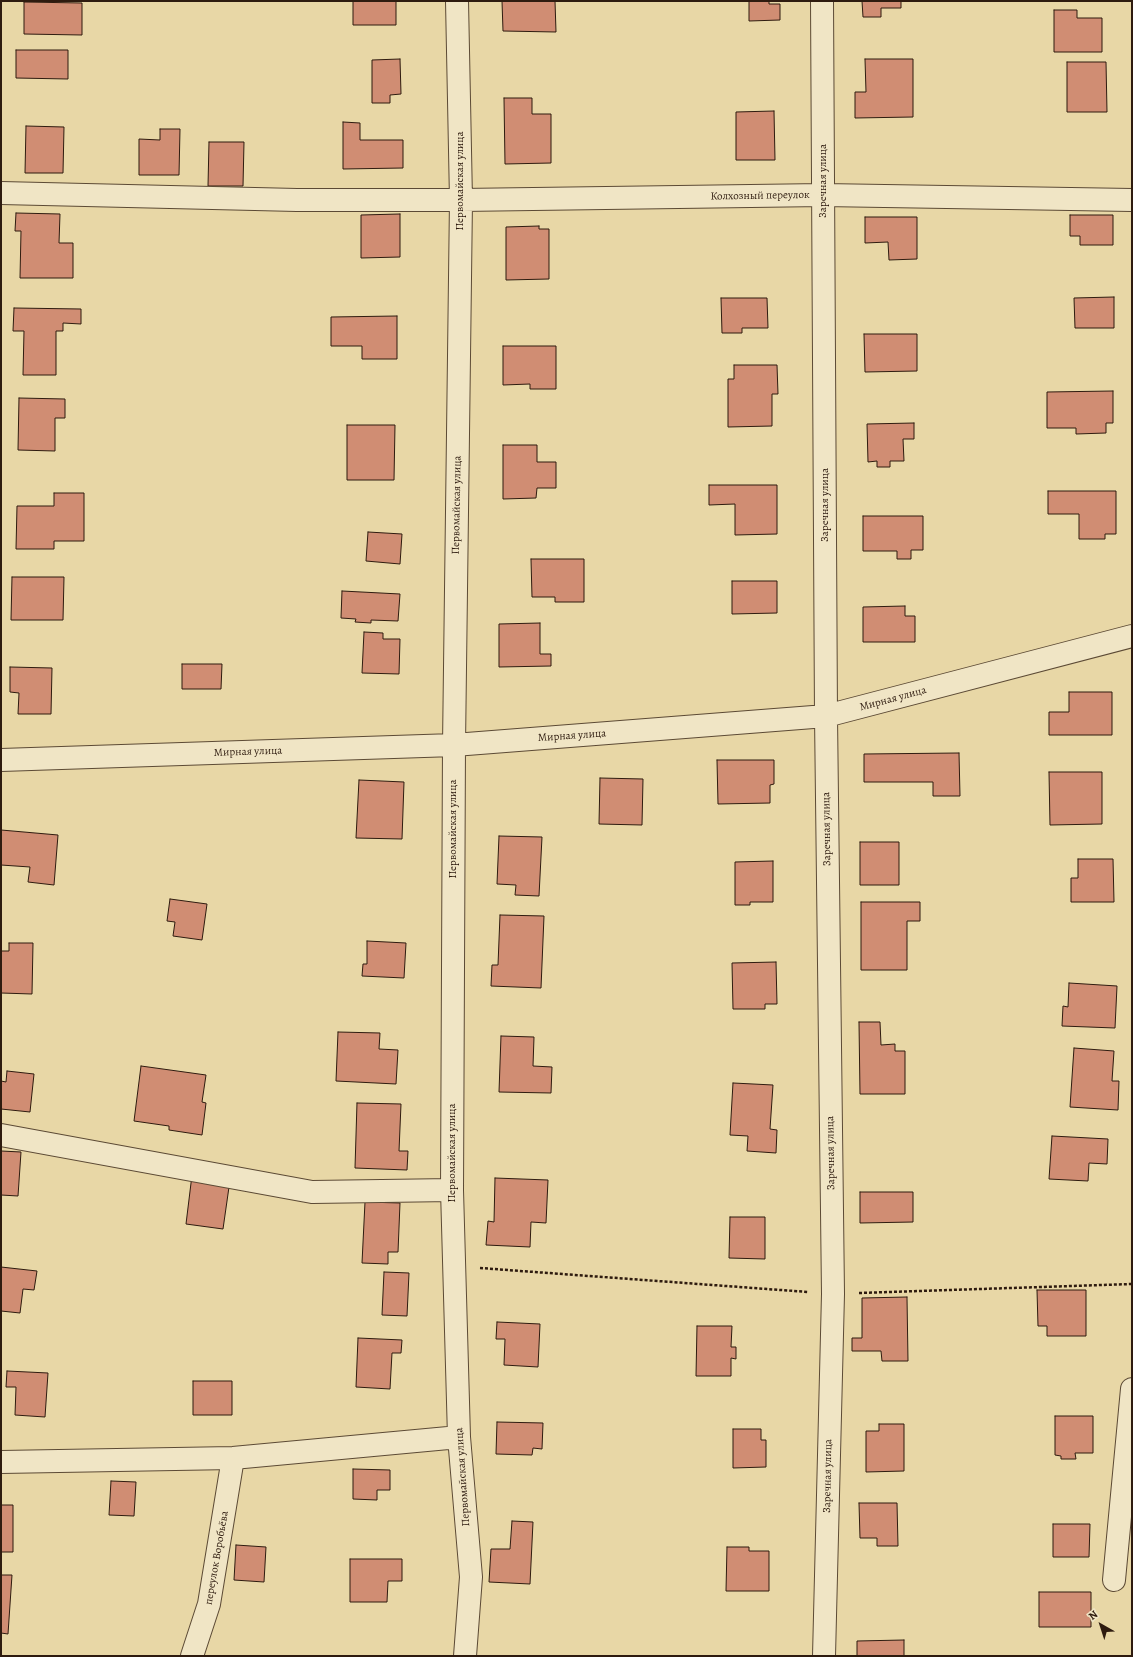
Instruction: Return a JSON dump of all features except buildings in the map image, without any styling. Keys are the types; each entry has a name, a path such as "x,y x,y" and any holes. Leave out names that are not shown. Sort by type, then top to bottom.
{"street":[{"name":"Первомайская улица","path":"457,1 461,200 454,745 452,1190 459,1437 471,1577 466,1656"},
{"name":"Заречная улица","path":"822,1 826,716 833,1294 824,1656"},
{"name":"Колхозный переулок","path":"1,193 297,200 461,200 823,195 1132,200"},
{"name":"Мирная улица","path":"1,760 454,745 826,716 1132,636"},
{"path":"1,1135 312,1192 452,1190"},
{"path":"1114,1580 1132,1389"},
{"path":"1,1462 234,1458 459,1437"},
{"name":"переулок Воробьёва","path":"192,1656 210,1604 234,1458"}],"path":[{"path":"455,1267 833,1294 1132,1284"}]}
